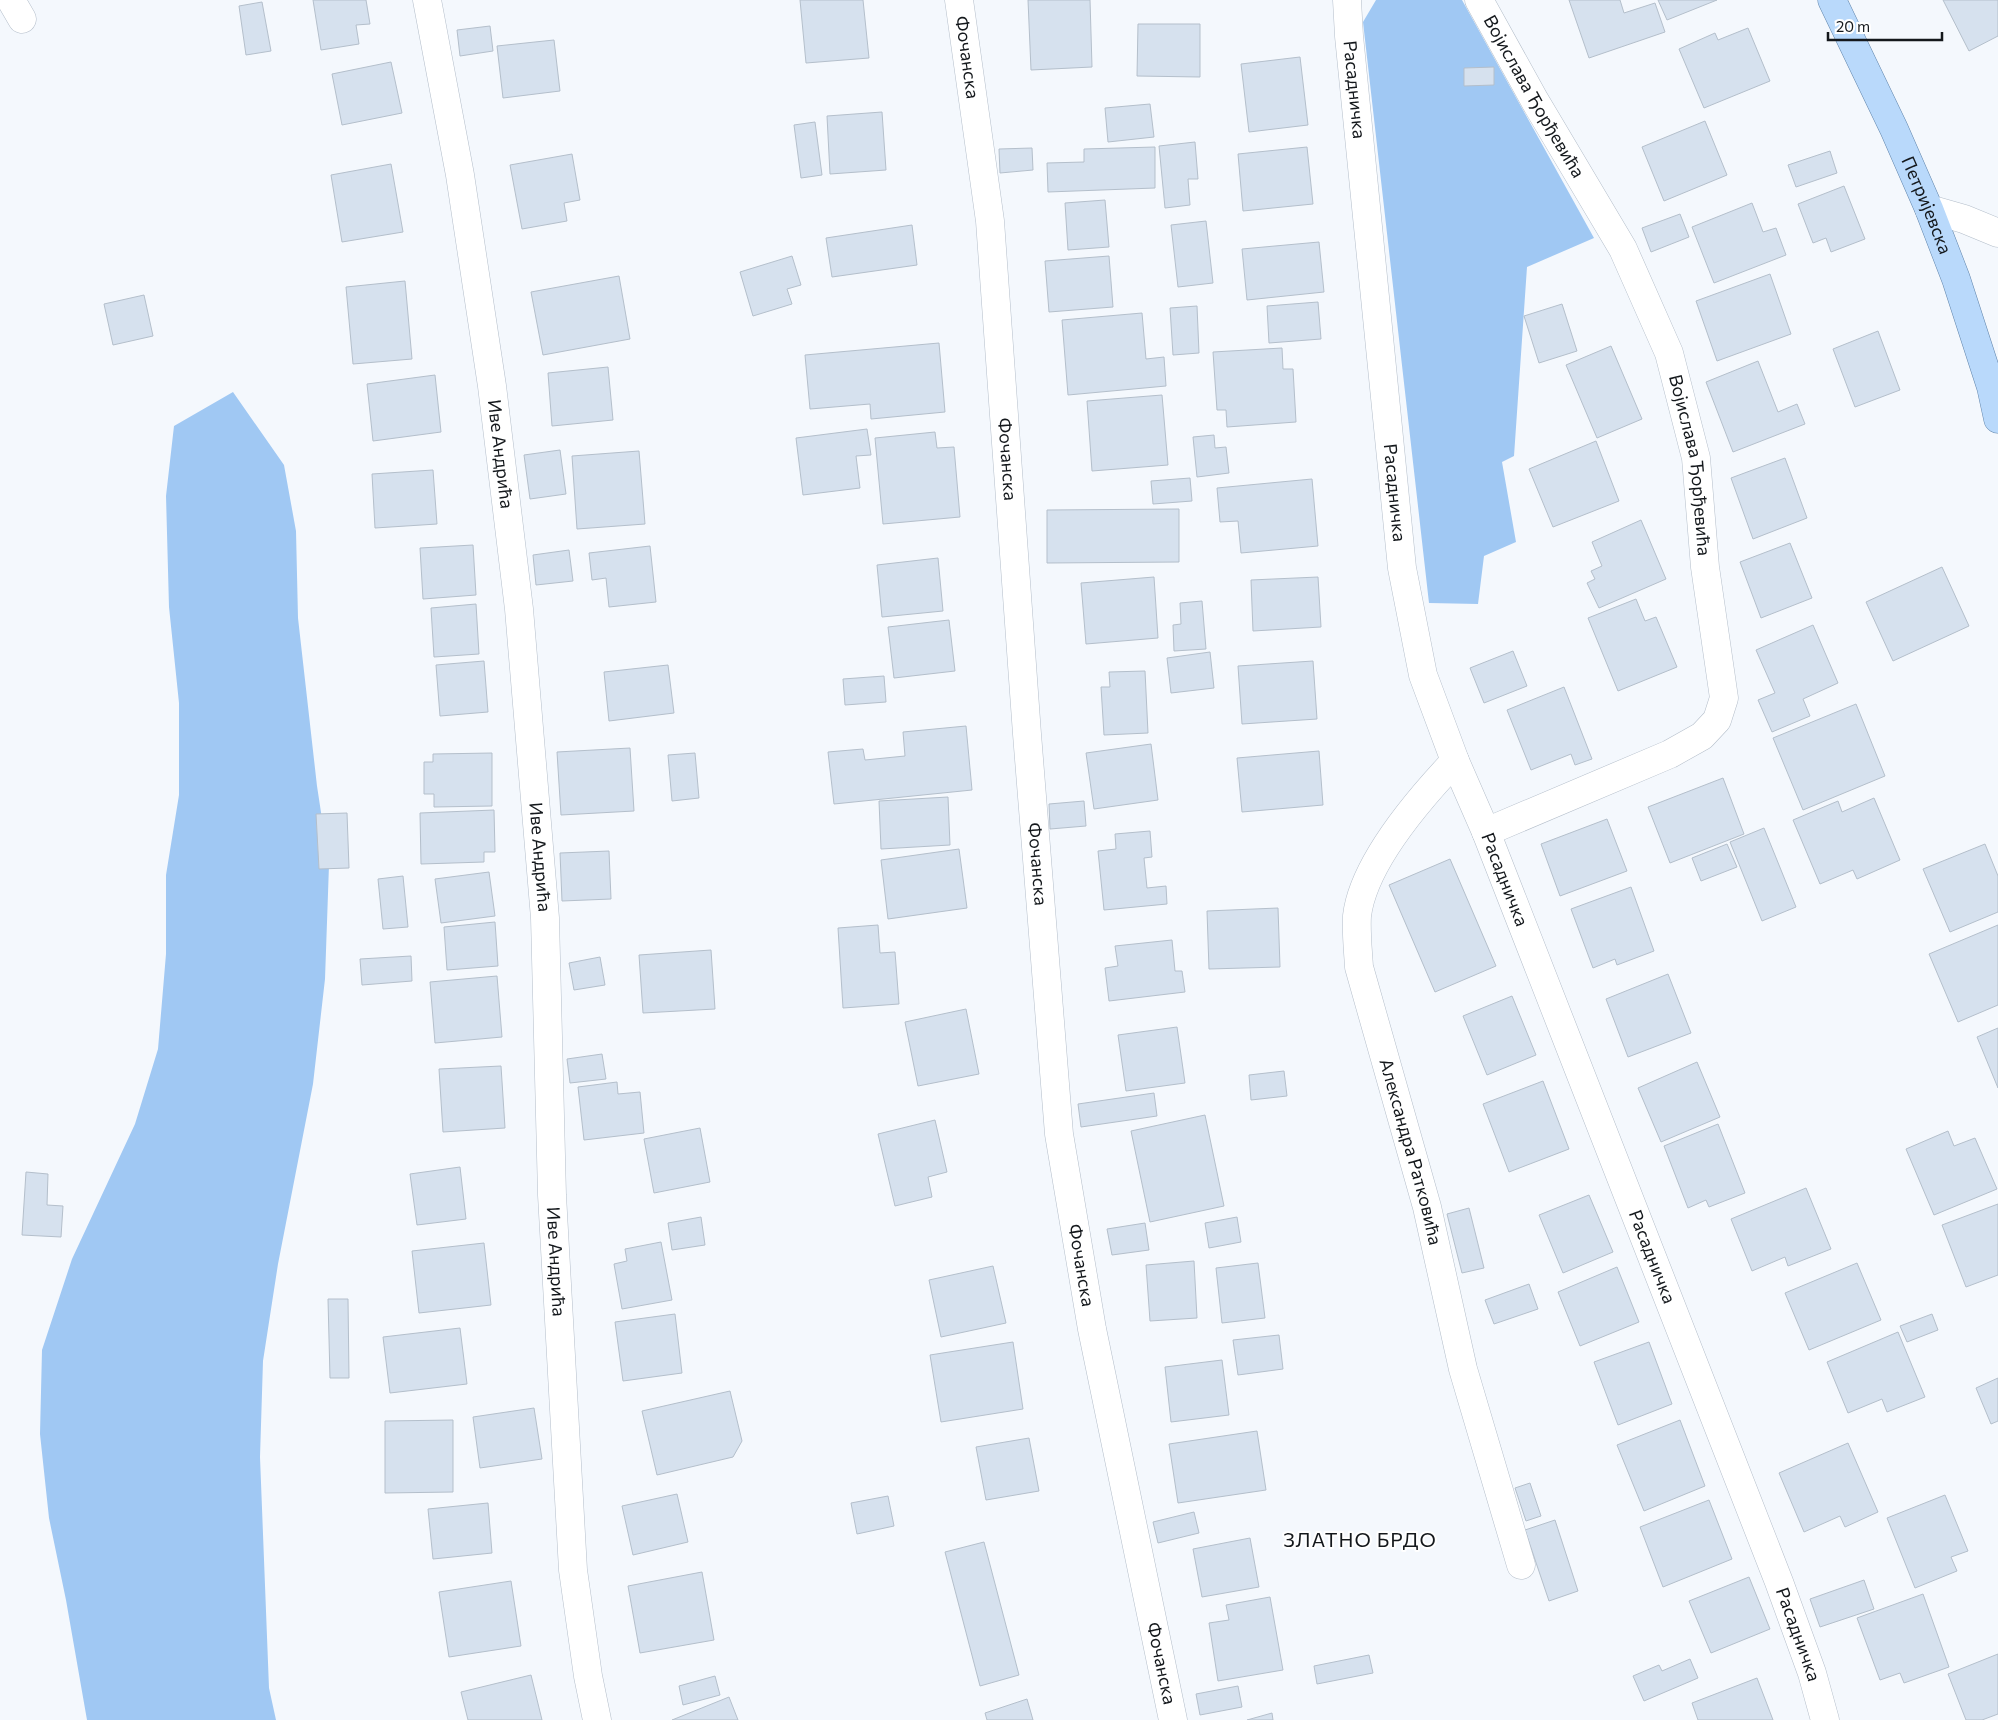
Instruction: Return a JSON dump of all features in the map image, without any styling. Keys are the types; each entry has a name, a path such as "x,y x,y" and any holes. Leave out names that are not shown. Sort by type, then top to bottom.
{"main road":[{"name":"Петријевска","path":"1832,0 1894,129 1929,209 1956,279 1991,387 1998,419"}],"street":[{"name":"Иве Андрића","path":"427,0 460,176 492,386 520,609 545,918 552,1195 573,1570 588,1676 597,1720"},
{"name":"Фочанска","path":"960,0 990,220 1026,734 1059,1134 1092,1329 1129,1516 1173,1720"},
{"name":"Расадничка","path":"1347,0 1402,568 1423,675 1455,761 1486,832 1779,1582 1812,1673 1825,1720"},
{"name":"Војислава Ђорђевића","path":"1479,0 1535,101 1624,249 1669,353 1696,458 1704,567 1724,698 1717,720 1702,736 1670,754 1486,832"},
{"path":"1929,209 1964,219 1998,233"},
{"name":"Александра Ратковића","path":"1455,761 1428,790 1389,842 1369,878 1362,895 1357,916 1359,966 1427,1207 1463,1369 1521,1565"}],"shaded area":[{"path":"1376,0 1462,0 1594,238 1527,267 1514,456 1502,462 1516,542 1484,556 1478,604 1429,603 1363,22"},
{"path":"233,392 284,465 296,531 298,618 317,786 329,865 325,979 313,1084 278,1264 263,1361 260,1457 269,1688 276,1720 87,1720 66,1600 49,1518 40,1434 42,1350 72,1259 135,1124 158,1049 166,954 166,875 179,795 179,703 169,607 166,496 174,426"}],"building":[{"path":"313,0 366,0 370,24 356,25 359,44 321,50"},
{"path":"800,0 863,0 869,58 806,63"},
{"path":"1028,0 1090,0 1092,67 1031,70"},
{"path":"1569,0 1620,0 1624,13 1655,3 1665,32 1589,58"},
{"path":"1658,0 1717,0 1667,20"},
{"path":"1943,0 1998,0 1998,36 1969,51"},
{"path":"262,2 271,51 246,55 239,6"},
{"path":"1138,24 1200,24 1200,77 1137,76"},
{"path":"490,26 493,51 460,56 457,30"},
{"path":"1748,28 1770,81 1704,108 1679,49 1715,33 1718,40"},
{"path":"554,40 560,91 503,98 497,46"},
{"path":"1300,57 1308,125 1249,132 1241,64"},
{"path":"391,62 402,113 342,125 332,74"},
{"path":"1494,67 1494,85 1464,86 1464,68"},
{"path":"1150,104 1154,137 1108,142 1105,108"},
{"path":"882,112 886,170 830,174 827,116"},
{"path":"1705,121 1727,175 1664,201 1642,147"},
{"path":"815,122 822,175 801,178 794,125"},
{"path":"1195,142 1198,179 1188,179 1190,205 1165,208 1159,146"},
{"path":"1155,147 1155,188 1048,192 1047,163 1084,162 1084,149"},
{"path":"1307,147 1313,204 1243,211 1238,154"},
{"path":"1032,148 1033,170 1000,173 999,149"},
{"path":"1830,151 1837,173 1796,187 1788,165"},
{"path":"572,154 580,200 564,203 567,221 522,229 510,165"},
{"path":"391,164 403,232 342,242 331,175"},
{"path":"1844,186 1865,239 1831,252 1826,238 1813,243 1798,204"},
{"path":"1105,200 1109,247 1068,250 1065,203"},
{"path":"1752,203 1763,232 1776,228 1786,255 1714,283 1692,227"},
{"path":"1680,214 1689,237 1651,252 1642,228"},
{"path":"1206,221 1213,283 1178,287 1171,225"},
{"path":"912,225 917,265 832,277 826,238"},
{"path":"1319,242 1324,292 1247,300 1242,249"},
{"path":"792,256 801,285 787,289 792,304 753,316 740,272"},
{"path":"1109,256 1113,307 1049,312 1045,261"},
{"path":"1770,274 1791,334 1717,361 1696,301"},
{"path":"619,276 630,339 543,355 531,292"},
{"path":"405,281 412,359 353,364 346,287"},
{"path":"144,295 153,336 113,345 104,304"},
{"path":"1318,302 1321,339 1269,343 1267,306"},
{"path":"1562,304 1577,351 1539,363 1524,316"},
{"path":"1197,306 1199,353 1173,355 1170,308"},
{"path":"1142,313 1146,359 1164,357 1166,386 1068,395 1062,320"},
{"path":"1878,331 1900,390 1855,407 1833,349"},
{"path":"939,343 945,412 871,419 870,404 810,409 805,355"},
{"path":"1611,346 1642,419 1597,438 1566,365"},
{"path":"1282,348 1283,369 1293,369 1296,422 1227,427 1226,410 1217,410 1213,352"},
{"path":"1758,361 1778,412 1797,404 1805,424 1733,452 1706,382"},
{"path":"608,367 613,420 552,426 548,373"},
{"path":"435,375 441,432 373,441 367,384"},
{"path":"1162,395 1168,465 1092,471 1087,401"},
{"path":"867,429 871,455 856,456 860,488 803,495 796,438"},
{"path":"935,432 937,448 954,447 960,517 883,524 875,438"},
{"path":"1214,435 1215,448 1226,447 1229,473 1197,477 1193,437"},
{"path":"1596,441 1619,501 1553,527 1529,469"},
{"path":"560,450 566,494 530,499 524,455"},
{"path":"639,451 645,524 577,529 572,456"},
{"path":"1785,458 1807,518 1753,539 1731,478"},
{"path":"433,470 437,524 375,528 372,474"},
{"path":"1190,478 1192,501 1153,504 1151,481"},
{"path":"1312,479 1318,546 1241,553 1238,521 1220,522 1217,488"},
{"path":"1179,509 1179,562 1047,563 1047,510"},
{"path":"1641,520 1666,579 1599,608 1587,583 1595,579 1591,571 1602,566 1592,542"},
{"path":"1790,543 1812,598 1761,618 1740,562"},
{"path":"473,545 476,595 423,599 420,548"},
{"path":"650,546 656,602 609,607 606,578 592,580 589,553"},
{"path":"569,550 573,581 536,585 533,555"},
{"path":"938,558 943,611 882,617 877,565"},
{"path":"1942,567 1969,626 1893,661 1866,602"},
{"path":"1154,577 1158,638 1086,644 1081,583"},
{"path":"1318,577 1321,627 1253,631 1251,580"},
{"path":"1636,599 1645,621 1656,617 1677,667 1618,691 1588,618"},
{"path":"1202,601 1206,649 1174,651 1173,625 1181,624 1180,603"},
{"path":"476,604 479,654 434,657 431,608"},
{"path":"949,620 955,671 894,678 888,627"},
{"path":"1813,625 1838,683 1803,699 1810,716 1772,732 1758,700 1775,693 1756,650"},
{"path":"1513,651 1527,686 1484,703 1470,668"},
{"path":"1210,652 1214,688 1171,693 1167,658"},
{"path":"484,661 488,712 440,716 436,665"},
{"path":"1313,661 1317,719 1242,724 1238,666"},
{"path":"668,665 674,713 609,721 604,672"},
{"path":"1145,671 1148,733 1104,735 1101,687 1110,687 1109,672"},
{"path":"884,676 886,702 845,705 843,679"},
{"path":"1564,687 1592,759 1575,765 1571,754 1531,770 1507,710"},
{"path":"1856,704 1885,776 1803,810 1773,738"},
{"path":"966,726 972,790 834,804 828,752 863,749 865,760 905,756 903,732"},
{"path":"1151,744 1158,800 1094,809 1086,753"},
{"path":"630,748 634,811 561,815 557,752"},
{"path":"1319,751 1323,805 1242,812 1237,758"},
{"path":"492,753 492,806 434,807 434,794 424,794 424,762 433,762 433,754"},
{"path":"695,753 699,798 672,801 668,755"},
{"path":"1723,778 1744,834 1670,863 1648,807"},
{"path":"948,797 950,845 881,849 879,801"},
{"path":"1874,798 1900,860 1857,879 1853,870 1820,884 1793,820 1838,801 1842,812"},
{"path":"1084,801 1086,826 1050,829 1049,804"},
{"path":"494,810 495,852 484,852 484,862 421,864 420,813"},
{"path":"347,813 349,868 319,869 316,814"},
{"path":"1607,819 1627,871 1560,896 1541,844"},
{"path":"1764,828 1796,907 1762,921 1730,842"},
{"path":"1150,831 1152,857 1144,858 1147,888 1166,886 1167,904 1104,910 1098,851 1116,849 1115,834"},
{"path":"1727,844 1737,867 1701,881 1692,858"},
{"path":"1985,844 1998,876 1998,912 1950,932 1923,869"},
{"path":"959,849 967,908 888,919 881,860"},
{"path":"609,851 611,899 562,901 560,853"},
{"path":"1450,859 1496,966 1435,992 1389,885"},
{"path":"489,872 495,916 441,923 435,879"},
{"path":"403,876 408,927 383,929 378,879"},
{"path":"1631,887 1654,951 1617,965 1615,959 1593,968 1571,909"},
{"path":"1278,908 1280,967 1209,969 1207,911"},
{"path":"495,922 498,966 447,970 444,927"},
{"path":"878,925 880,953 895,952 899,1004 843,1008 838,928"},
{"path":"1998,925 1998,1005 1958,1022 1929,954"},
{"path":"1172,940 1175,971 1182,971 1185,992 1109,1001 1105,968 1118,966 1115,946"},
{"path":"711,950 715,1009 643,1013 639,955"},
{"path":"411,956 412,981 362,985 360,959"},
{"path":"600,957 605,985 574,990 569,963"},
{"path":"1668,974 1691,1033 1628,1057 1606,999"},
{"path":"497,976 502,1037 435,1043 430,982"},
{"path":"1512,996 1536,1055 1487,1075 1463,1016"},
{"path":"966,1009 979,1074 918,1086 905,1022"},
{"path":"1177,1027 1185,1083 1126,1091 1118,1035"},
{"path":"1998,1028 1998,1088 1977,1037"},
{"path":"602,1054 606,1079 570,1083 567,1059"},
{"path":"1697,1062 1720,1117 1661,1142 1638,1088"},
{"path":"501,1066 505,1128 443,1132 439,1069"},
{"path":"1284,1071 1287,1096 1251,1100 1249,1075"},
{"path":"1543,1081 1569,1149 1509,1172 1483,1104"},
{"path":"617,1082 618,1094 640,1092 644,1133 584,1140 578,1087"},
{"path":"1154,1093 1157,1116 1081,1127 1078,1104"},
{"path":"1205,1115 1224,1206 1150,1222 1131,1131"},
{"path":"935,1120 947,1172 928,1177 932,1197 895,1206 878,1134"},
{"path":"1718,1124 1745,1193 1709,1207 1706,1200 1688,1208 1664,1146"},
{"path":"700,1128 710,1182 654,1193 644,1139"},
{"path":"1948,1131 1954,1146 1975,1138 1997,1189 1934,1215 1906,1149"},
{"path":"460,1167 466,1219 417,1225 410,1174"},
{"path":"26,1172 48,1174 47,1205 63,1206 61,1237 22,1235"},
{"path":"1806,1188 1831,1249 1788,1266 1785,1257 1752,1271 1731,1219"},
{"path":"1589,1195 1613,1252 1563,1273 1539,1215"},
{"path":"1998,1204 1998,1275 1966,1287 1942,1225"},
{"path":"1469,1208 1484,1268 1462,1273 1447,1214"},
{"path":"701,1217 705,1245 672,1250 668,1223"},
{"path":"1237,1217 1241,1242 1209,1248 1205,1223"},
{"path":"1145,1223 1149,1250 1112,1255 1107,1229"},
{"path":"661,1242 672,1300 622,1309 614,1264 627,1261 625,1249"},
{"path":"484,1243 491,1305 419,1313 412,1251"},
{"path":"1194,1261 1197,1318 1150,1321 1146,1265"},
{"path":"1258,1263 1265,1318 1222,1323 1216,1268"},
{"path":"1857,1263 1881,1320 1809,1350 1785,1293"},
{"path":"993,1266 1006,1323 941,1337 929,1280"},
{"path":"1617,1267 1639,1322 1580,1346 1558,1292"},
{"path":"1529,1284 1538,1309 1494,1324 1485,1300"},
{"path":"328,1299 348,1299 349,1378 330,1378"},
{"path":"675,1314 682,1373 623,1381 615,1322"},
{"path":"1932,1314 1938,1330 1907,1342 1900,1326"},
{"path":"460,1328 467,1384 390,1393 383,1337"},
{"path":"1898,1332 1925,1397 1887,1412 1882,1399 1848,1413 1827,1362"},
{"path":"1279,1335 1283,1369 1238,1375 1233,1340"},
{"path":"1013,1342 1023,1409 941,1422 930,1355"},
{"path":"1649,1342 1672,1404 1618,1425 1594,1362"},
{"path":"1222,1360 1229,1415 1171,1422 1165,1367"},
{"path":"1998,1378 1998,1421 1991,1424 1976,1388"},
{"path":"730,1391 742,1441 733,1457 657,1475 642,1411"},
{"path":"534,1408 542,1459 480,1468 473,1417"},
{"path":"453,1420 453,1492 385,1493 385,1421"},
{"path":"1680,1420 1705,1486 1644,1511 1617,1445"},
{"path":"1257,1431 1266,1490 1178,1503 1169,1444"},
{"path":"1029,1438 1039,1491 986,1500 976,1447"},
{"path":"1848,1443 1878,1512 1845,1527 1840,1516 1804,1532 1779,1473"},
{"path":"1530,1483 1541,1516 1526,1521 1515,1488"},
{"path":"677,1494 688,1542 633,1555 622,1506"},
{"path":"1945,1495 1968,1551 1951,1557 1957,1571 1915,1588 1887,1518"},
{"path":"888,1496 894,1526 857,1534 851,1503"},
{"path":"1709,1500 1732,1559 1663,1587 1640,1527"},
{"path":"488,1503 492,1553 433,1559 428,1509"},
{"path":"1194,1512 1199,1533 1158,1543 1153,1522"},
{"path":"1555,1520 1578,1591 1549,1601 1525,1530"},
{"path":"1250,1538 1259,1587 1202,1597 1193,1549"},
{"path":"984,1542 1019,1675 980,1686 945,1552"},
{"path":"702,1572 714,1640 640,1653 628,1586"},
{"path":"1749,1577 1770,1629 1711,1653 1689,1601"},
{"path":"1864,1580 1874,1609 1820,1627 1810,1599"},
{"path":"511,1581 521,1646 449,1657 439,1592"},
{"path":"1923,1594 1949,1667 1904,1683 1900,1673 1880,1680 1857,1618"},
{"path":"1270,1597 1283,1670 1218,1681 1209,1623 1229,1620 1226,1605"},
{"path":"1998,1654 1998,1714 1982,1720 1966,1720 1948,1674"},
{"path":"1369,1655 1373,1673 1317,1684 1314,1666"},
{"path":"1690,1659 1698,1678 1644,1701 1633,1676 1659,1665 1662,1671"},
{"path":"531,1675 542,1720 468,1720 461,1692"},
{"path":"715,1676 720,1695 683,1705 679,1686"},
{"path":"1757,1678 1773,1720 1698,1720 1692,1703"},
{"path":"1238,1686 1242,1707 1200,1715 1196,1694"},
{"path":"729,1697 738,1720 672,1720"},
{"path":"1027,1699 1033,1720 987,1720 985,1713"},
{"path":"1272,1713 1273,1720 1247,1720"}],"district":[{"name":"ЗЛАТНО БРДО","path":"1360,1540"}]}
